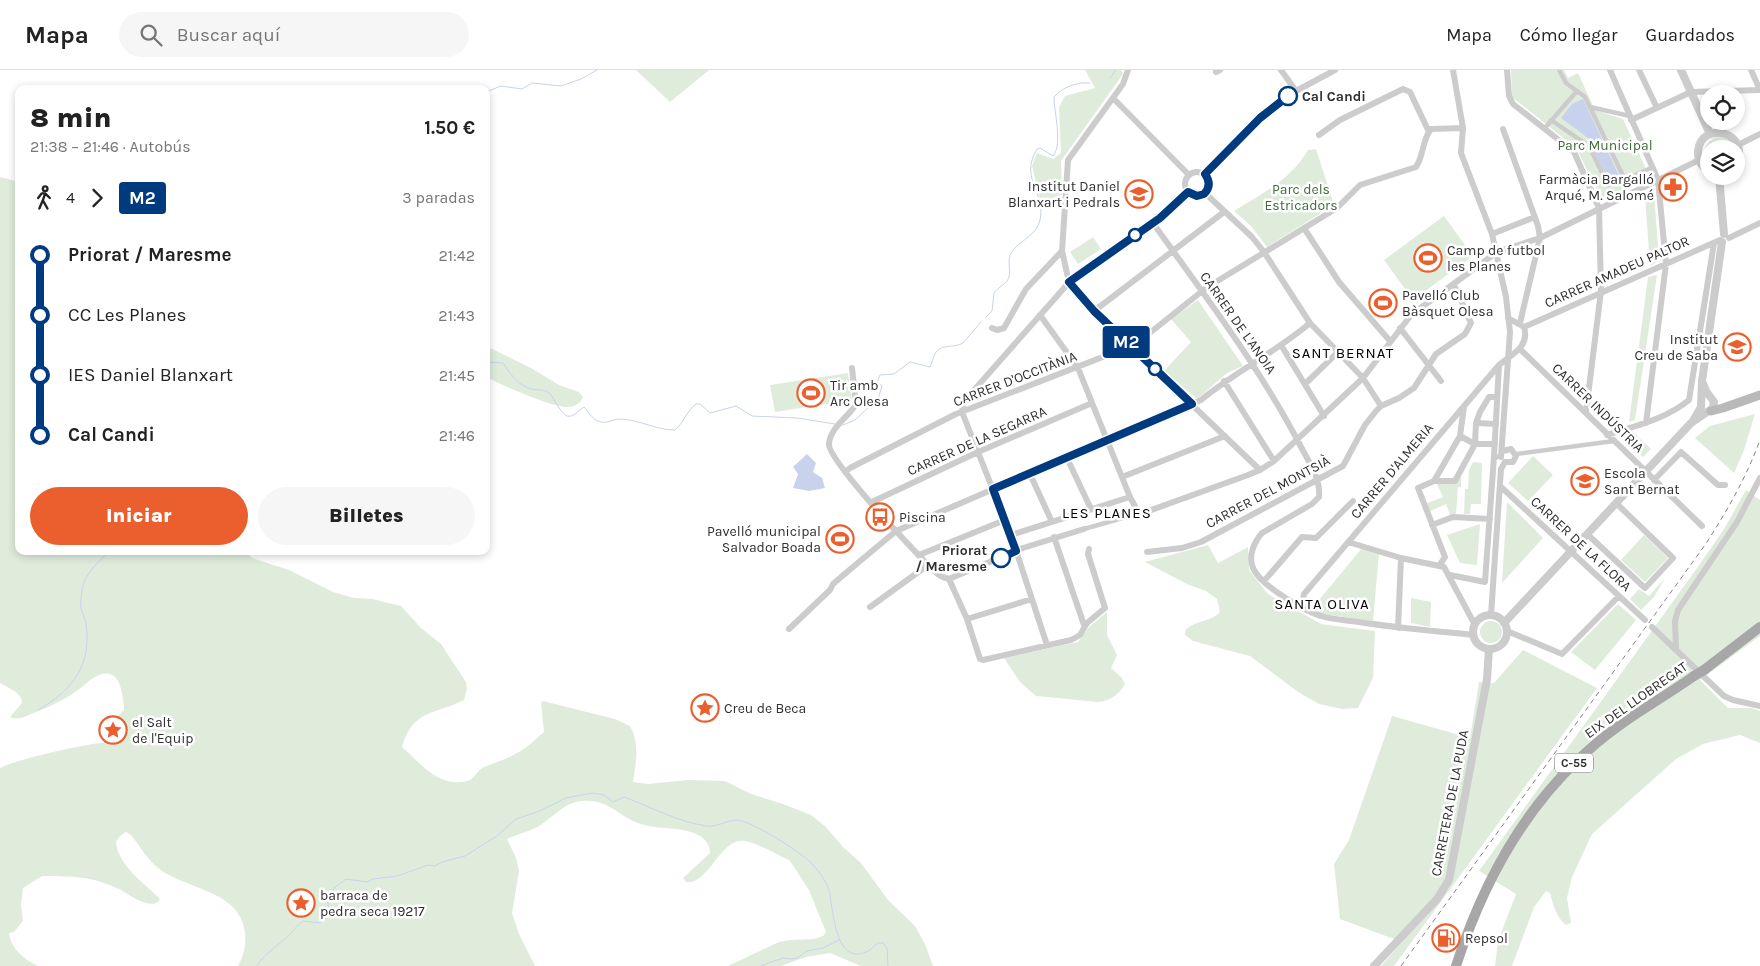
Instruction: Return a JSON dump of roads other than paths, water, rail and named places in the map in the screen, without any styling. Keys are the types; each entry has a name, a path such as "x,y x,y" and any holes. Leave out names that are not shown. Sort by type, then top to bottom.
{"main road":[{"path":"1707,405 1731,406 1760,395"},
{"name":"EIX DEL LLOBREGAT","path":"1456,966 1488,883 1503,853 1522,823 1544,794 1596,744 1637,713 1704,670 1760,627"}],"street":[{"path":"1128,70 1123,84 1070,156 1066,172 1067,195 1062,250 1069,282 1094,311 1260,470"},
{"path":"1281,70 1296,91"},
{"path":"1205,174 1260,118 1296,91 1335,70"},
{"path":"1453,70 1463,128 1461,153 1498,252 1508,318 1508,357 1503,431 1505,455 1501,469 1492,615"},
{"path":"1507,70 1509,96 1513,104 1574,152 1599,208 1601,291 1586,412"},
{"path":"1559,70 1566,82 1585,97 1624,178"},
{"path":"1610,70 1658,180 1666,264 1646,423"},
{"path":"1639,70 1657,108"},
{"path":"1681,70 1710,134"},
{"path":"1590,107 1631,118 1691,92 1760,90 1751,70"},
{"path":"1319,134 1340,120 1403,89 1410,92 1429,132 1435,128 1463,128"},
{"path":"1544,129 1577,91"},
{"path":"1113,98 1189,175"},
{"path":"1552,120 1589,146 1608,185 1652,168"},
{"path":"1503,129 1535,217 1540,238 1522,325 1525,340 1520,349"},
{"name":"CARRER D'OCCITÀNIA","path":"845,472 962,412 1131,346 1201,292 1342,203 1360,185 1416,167 1429,132"},
{"path":"852,368 856,404 840,421 830,439 829,445 845,472 896,530 928,565 940,576 949,579 1054,537 1140,513 1260,470 1298,440 1363,378 1411,315 1498,252 1540,238 1699,160 1698,148 1710,134 1723,132 1736,140"},
{"path":"1745,142 1760,134"},
{"path":"1196,172 1205,174 1209,182 1205,193 1197,196 1188,192 1185,184 1189,175 1196,172"},
{"path":"1504,623 1707,405 1702,381 1722,239 1720,185"},
{"path":"1047,645 1011,535 962,412 963,405 1069,282 1153,223 1188,192"},
{"path":"1205,193 1252,236 1310,323 1337,354 1363,378 1380,406"},
{"path":"1094,311 1224,212"},
{"path":"1492,234 1535,217"},
{"name":"CARRER DE L'ANOIA","path":"1153,223 1253,364 1298,440 1318,480"},
{"name":"CARRER AMADEU PALTOR","path":"1522,325 1760,223"},
{"path":"1304,228 1339,282 1390,341"},
{"path":"1607,435 1671,413 1689,400 1722,239"},
{"path":"992,328 997,330 1004,328 1026,289 1062,250"},
{"name":"CARRER DEL MONTSIÀ","path":"1147,552 1174,550 1201,542 1343,466 1364,425 1380,406 1399,398 1414,388 1436,354 1465,334 1471,322 1454,285"},
{"path":"1040,315 1078,368 1130,497 1140,513"},
{"path":"1508,318 1522,325"},
{"path":"789,628 830,590 833,584 896,530 1201,400 1224,381 1253,364 1310,323"},
{"path":"1400,328 1441,381"},
{"path":"1281,344 1324,416"},
{"name":"CARRER INDÚSTRIA","path":"1520,349 1702,526"},
{"name":"CARRER D'ALMERIA","path":"1302,606 1304,594 1464,405 1498,365 1520,349"},
{"path":"1305,384 1337,354"},
{"path":"1450,575 1485,582 1496,424 1498,365"},
{"path":"1224,381 1274,460"},
{"path":"1439,566 1444,557 1418,488 1434,481 1455,481 1475,444 1476,423 1480,412 1489,397 1497,397"},
{"name":"CARRER DE LA SEGARRA","path":"872,502 978,452 1092,403"},
{"path":"1434,481 1460,436 1464,405"},
{"path":"1476,423 1496,424"},
{"path":"1122,477 1225,436"},
{"path":"1460,436 1475,444 1494,444"},
{"path":"1494,456 1614,441"},
{"path":"1654,480 1681,452 1718,485 1725,485"},
{"path":"1505,455 1513,462 1516,454"},
{"path":"1067,458 1091,509"},
{"path":"1030,474 1052,522"},
{"path":"1676,649 1675,621 1678,610 1737,522 1760,478"},
{"path":"1318,480 1319,497 1312,504 1262,533 1252,549 1252,568 1264,581 1321,616 1398,628 1474,635"},
{"name":"CARRER DE LA FLORA","path":"1500,486 1645,620"},
{"path":"1011,535 1130,497"},
{"path":"1264,581 1302,537 1316,538 1352,501"},
{"path":"1587,534 1645,588 1673,558 1616,503"},
{"path":"1432,525 1453,517 1490,519"},
{"path":"920,555 1005,520"},
{"path":"1054,537 1084,625"},
{"path":"1348,542 1401,558 1444,567 1450,575 1475,625 1474,635 1479,644 1490,649 1502,644 1507,631 1504,623 1496,616 1492,615 1482,618 1475,625"},
{"path":"949,579 967,619 980,659 983,660 1075,639 1084,625 1105,608 1088,554 1089,549"},
{"path":"1398,628 1401,558"},
{"path":"870,607 928,565"},
{"path":"1507,631 1562,654 1618,596"},
{"path":"967,619 1032,599"},
{"path":"1652,627 1724,696 1760,706"},
{"name":"CARRETERA DE LA PUDA","path":"1374,966 1437,899 1449,880 1487,679 1490,649"}],"water":[{"path":"1583,99 1620,178 1609,182 1588,138 1561,118 1572,104"},
{"path":"807,454 816,463 813,472 822,478 825,488 809,491 793,488 798,474 793,467"}],"waterway":[{"path":"490,90 501,86 522,89 532,83 561,86 581,79 597,70"},
{"path":"1110,78 1116,70"},
{"path":"986,317 992,311 994,293 1009,277 1011,253 1016,246 1036,230 1040,220 1040,201 1032,177 1032,160 1037,149 1040,148 1053,156 1056,151 1058,136 1054,97 1061,90 1070,86 1090,83"},
{"path":"843,425 855,420 871,405 877,403 882,386 877,382 880,375 894,374 910,362 930,367 935,354 939,350 963,343 981,322"},
{"path":"490,362 503,363 524,386 547,392 567,416 574,415 584,407 594,418 601,422 621,419 675,430 693,407 696,404 700,404 710,413 736,406 752,416 797,418 835,424"},
{"path":"38,710 61,694 70,685 83,664 87,638 86,623 81,608 82,588 88,574 105,555"},
{"path":"257,966 267,954 303,921 320,923 325,919 329,914 328,898 334,888 346,879 367,882 373,879 397,876 428,865 435,866 442,862 465,856 497,836 516,819 537,812 566,798 592,793 604,795 613,802 624,797 675,818 696,824 711,826 737,820 753,825 775,837 810,862 823,878 829,890 837,932 841,943 847,950 855,954 866,952 878,943 883,943 887,948 888,966"},
{"path":"760,966 783,958 797,958 807,951 823,948 839,940"}],"railway":[{"path":"1401,966 1705,545 1749,468 1760,440"}],"place":[{"name":"Cal Candi","path":"1288,96"},
{"name":"Farmàcia Bargalló Arqué, M. Salomé","path":"1673,187"},
{"name":"Institut Daniel Blanxart i Pedrals","path":"1139,194"},
{"name":"Camp de futbol les Planes","path":"1428,258"},
{"name":"Pavelló Club Bàsquet Olesa","path":"1383,303"},
{"name":"Institut Creu de Saba","path":"1737,347"},
{"name":"Tir amb Arc Olesa","path":"811,393"},
{"name":"Escola Sant Bernat","path":"1585,481"},
{"name":"Piscina","path":"880,517"},
{"name":"Pavelló municipal Salvador Boada","path":"840,539"},
{"name":"Priorat / Maresme","path":"1001,558"},
{"name":"Creu de Beca","path":"705,708"},
{"name":"el Salt de l'Equip","path":"113,730"},
{"name":"barraca de pedra seca 19217","path":"301,903"},
{"name":"Repsol","path":"1446,938"}],"district":[{"name":"SANT BERNAT","path":"1343,353"},
{"name":"LES PLANES","path":"1107,513"},
{"name":"SANTA OLIVA","path":"1322,604"}],"park label":[{"name":"Parc Municipal","path":"1605,145"},
{"name":"Parc dels Estricadors","path":"1301,198"}]}
